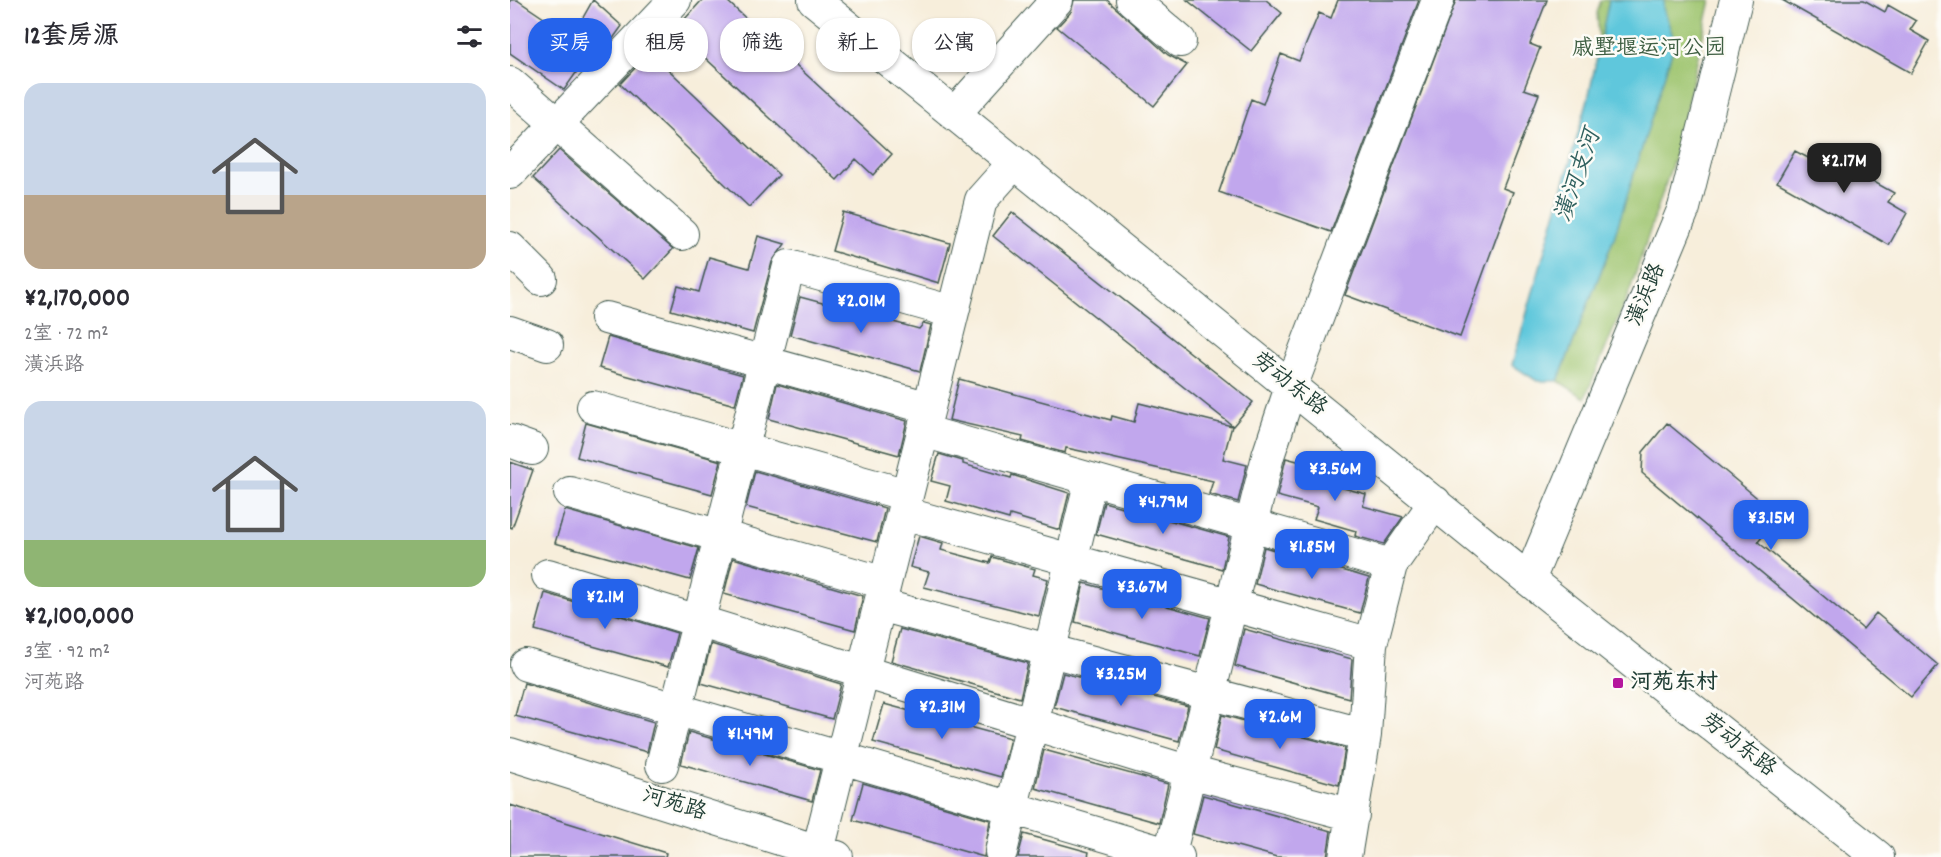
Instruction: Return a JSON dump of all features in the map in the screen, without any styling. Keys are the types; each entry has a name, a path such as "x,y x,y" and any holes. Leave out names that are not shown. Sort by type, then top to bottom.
{"street":[{"path":"510,173 675,0"},
{"name":"劳动东路","path":"814,0 1529,580 1878,857"},
{"path":"954,114 1057,0"},
{"path":"1132,0 1180,41"},
{"path":"526,665 1172,856 1190,772 1268,456 1291,387 1438,0"},
{"name":"潢浜路","path":"1529,580 1684,208 1736,0"},
{"path":"510,82 682,234"},
{"path":"828,854 841,759 981,200 1014,163"},
{"path":"510,248 541,279"},
{"path":"662,765 789,266 953,312"},
{"path":"606,318 765,362 1091,479 1391,565"},
{"path":"510,332 547,345"},
{"path":"593,406 742,449 1072,561 1371,644"},
{"path":"1001,852 1091,479"},
{"path":"570,493 720,536 1050,650 1365,735"},
{"path":"1345,857 1365,735 1371,644 1391,565 1435,502"},
{"path":"548,575 1190,772 1353,815"},
{"name":"河苑路","path":"510,754 828,854"}],"green space":[{"name":"戚墅堰运河公园","path":"1601,0 1711,0 1676,153 1630,290 1585,398 1558,381 1614,238 1597,13"}],"water":[{"name":"潢河支河","path":"1609,0 1664,0 1663,8 1675,42 1614,238 1558,381 1537,381 1512,365 1588,99"}],"building":[{"path":"510,0 517,0 544,18 528,18 528,65 510,53"},
{"path":"593,0 622,26 612,40 612,18 583,18"},
{"path":"702,0 726,0 745,18 720,18 720,72 708,61 708,18 686,18"},
{"path":"1074,0 1107,0 1168,55 1187,65 1154,106 1057,27 1071,12"},
{"path":"1187,0 1266,0 1282,13 1251,51"},
{"path":"1338,0 1419,0 1331,232 1219,192 1251,99 1263,104 1281,54 1299,61 1319,13 1331,18"},
{"path":"1456,0 1547,0 1530,44 1540,48 1524,89 1539,94 1503,188 1513,192 1460,337 1345,295"},
{"path":"1782,0 1864,0 1885,12 1888,5 1916,21 1910,30 1929,41 1911,73"},
{"path":"538,72 577,72 564,90"},
{"path":"631,72 671,72 779,175 749,207 620,84"},
{"path":"720,72 804,72 892,154 873,175 856,159 837,180"},
{"path":"559,150 673,249 645,279 533,178"},
{"path":"1817,150 1894,193 1888,202 1907,213 1889,245 1777,182 1795,151 1812,160"},
{"path":"843,212 950,243 939,283 832,251"},
{"path":"1012,212 1253,402 1233,426 993,236"},
{"path":"758,236 785,244 772,262 753,333 671,310 678,286 699,292 709,257 749,268"},
{"path":"800,297 919,329 924,323 931,325 920,371 790,335"},
{"path":"608,337 743,375 735,405 599,368"},
{"path":"959,379 1111,420 1112,416 1134,422 1139,403 1232,426 1223,459 1247,465 1238,502 1209,494 1213,481 1066,448 1065,453 1022,441 1023,437 949,420"},
{"path":"777,384 907,421 899,455 769,419"},
{"path":"586,423 721,461 712,494 577,457"},
{"path":"1667,423 1779,516 1758,542 1863,629 1876,613 1938,665 1911,697 1642,473 1643,452"},
{"path":"939,454 963,461 963,464 1011,478 1012,475 1069,493 1060,530 1010,515 1009,519 946,501 950,486 931,481"},
{"path":"1286,458 1331,470 1328,484 1366,494 1363,506 1403,517 1384,544 1355,536 1356,531 1314,519 1318,507 1277,496"},
{"path":"510,462 533,470 512,528 510,527"},
{"path":"755,471 885,508 877,542 746,507"},
{"path":"1104,502 1229,537 1222,569 1096,534"},
{"path":"565,510 699,548 690,580 555,543"},
{"path":"919,536 943,543 941,550 990,563 992,557 1035,569 1033,575 1048,579 1039,616 924,587 929,572 910,567"},
{"path":"1264,547 1369,578 1360,613 1255,584"},
{"path":"733,558 863,596 855,630 724,594"},
{"path":"1084,583 1210,618 1200,656 1075,622"},
{"path":"545,593 677,633 668,667 535,630"},
{"path":"900,629 1028,663 1020,698 891,661"},
{"path":"1244,629 1352,659 1349,698 1235,666"},
{"path":"711,644 841,684 832,719 701,683"},
{"path":"1063,673 1188,706 1179,741 1054,707"},
{"path":"524,683 654,722 647,752 515,716"},
{"path":"884,704 1010,738 1001,777 873,742"},
{"path":"1222,715 1345,748 1339,785 1214,750"},
{"path":"689,732 820,770 812,801 681,764"},
{"path":"1044,750 1168,784 1159,823 1035,788"},
{"path":"863,783 990,820 984,857 853,820"},
{"path":"1203,795 1331,831 1327,857 1277,857 1193,834"},
{"path":"510,805 666,853 665,857 510,857"},
{"path":"1024,834 1089,852 1088,857 1018,857"}],"place":[{"name":"河苑东村","path":"1618,683"}]}
